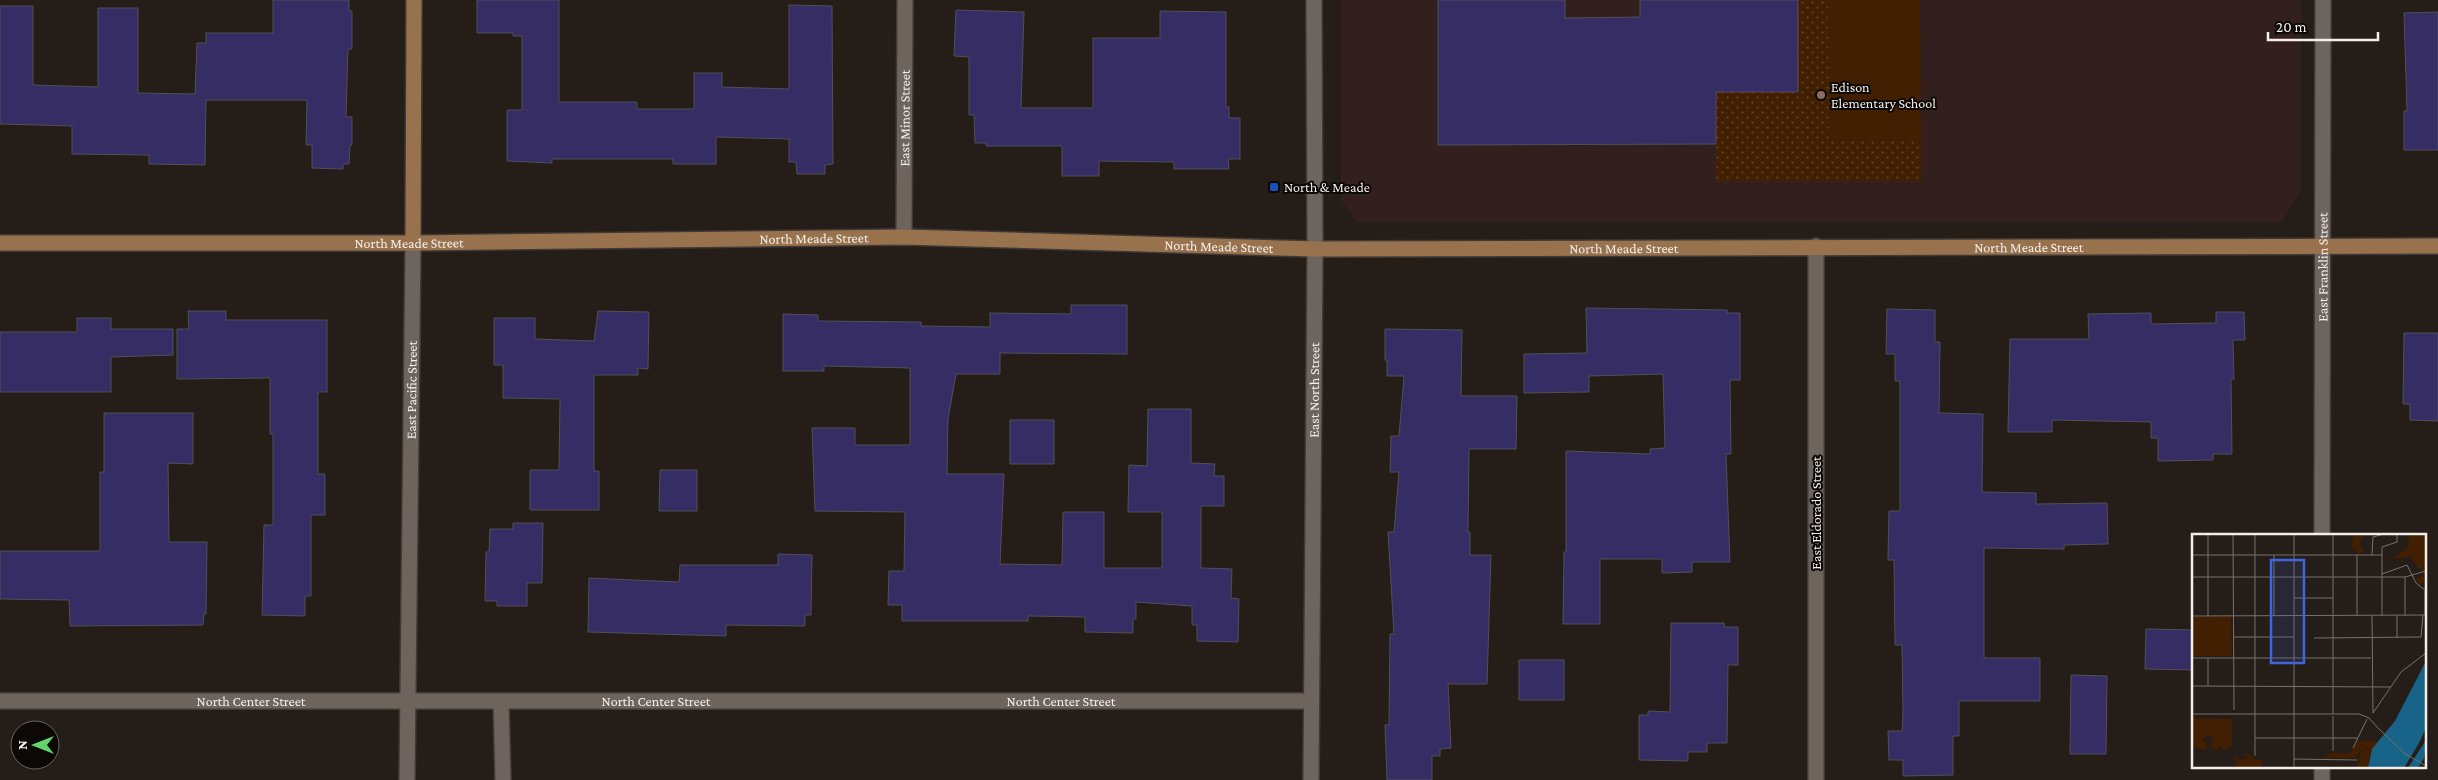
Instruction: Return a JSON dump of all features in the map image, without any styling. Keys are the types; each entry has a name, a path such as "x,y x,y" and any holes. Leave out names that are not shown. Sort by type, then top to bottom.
{"street":[{"name":"East Pacific Street","path":"407,780 414,0"},
{"name":"East Minor Street","path":"904,237 905,0"},
{"name":"East North Street","path":"1311,780 1315,248 1314,0"},
{"name":"East Franklin Street","path":"2322,534 2323,0"},
{"name":"North Meade Street","path":"0,243 413,243 904,237 1315,248 2438,246"},
{"name":"East Eldorado Street","path":"1816,246 1816,780"},
{"name":"North Center Street","path":"0,701 1311,701"},
{"path":"501,701 504,780"}],"shaded area":[{"name":"Edison Elementary School","path":"1341,0 2301,0 2301,190 2282,222 1357,222 1341,200"},
{"path":"1798,0 1828,0 1830,139 1921,139 1921,181 1716,181 1716,92"},
{"path":"1828,0 1920,0 1921,139 1830,139"}],"building":[{"path":"273,0 349,0 349,11 352,11 352,49 348,49 346,117 352,117 352,145 350,145 349,164 343,164 343,169 312,168 312,145 306,145 307,100 206,100 205,165 149,164 149,155 72,154 72,126 0,124 0,6 33,6 33,85 98,87 98,8 138,8 138,93 195,94 197,43 206,43 206,33 273,33"},
{"path":"477,0 559,0 559,102 637,102 637,109 694,109 694,73 722,73 722,87 789,89 789,5 832,6 833,164 825,165 825,174 797,174 796,162 789,162 789,139 716,137 716,164 673,164 673,159 552,159 552,163 507,161 507,110 522,110 522,36 513,36 513,33 477,33"},
{"path":"1438,0 1565,0 1565,18 1640,17 1640,0 1798,0 1798,92 1716,92 1716,144 1438,145"},
{"path":"956,10 1024,12 1021,108 1093,108 1093,38 1160,38 1160,11 1226,12 1226,107 1229,107 1229,118 1240,118 1240,159 1228,159 1229,169 1174,169 1174,162 1099,161 1099,176 1062,176 1062,146 986,146 986,143 975,143 974,115 969,115 969,57 954,56"},
{"path":"2438,12 2438,150 2404,150 2404,111 2407,111 2404,13"},
{"path":"1071,305 1127,305 1127,354 1000,353 1000,374 956,374 948,419 947,474 1004,474 1000,564 1062,565 1063,512 1104,512 1104,568 1162,568 1162,512 1128,512 1129,465 1147,466 1148,409 1191,409 1191,463 1215,464 1214,476 1224,476 1224,506 1201,506 1201,568 1232,569 1231,598 1239,599 1238,642 1197,641 1197,625 1192,625 1192,606 1136,602 1136,619 1133,619 1133,633 1085,632 1085,617 1028,616 1028,621 902,621 902,605 888,605 889,571 904,571 905,512 815,511 812,428 855,428 855,445 910,445 910,368 824,366 824,371 783,371 783,314 818,315 818,321 921,322 921,326 990,327 990,313 1071,314"},
{"path":"1586,308 1727,310 1727,313 1740,313 1740,380 1730,380 1731,454 1726,454 1730,562 1692,562 1692,572 1662,573 1662,559 1600,559 1600,624 1563,624 1564,552 1566,552 1566,451 1650,454 1650,449 1665,448 1663,374 1589,376 1589,392 1524,393 1524,354 1587,353"},
{"path":"1887,309 1935,310 1935,342 1940,342 1939,413 1983,414 1982,492 2036,493 2036,504 2107,503 2108,544 2064,545 2064,549 1984,548 1984,658 2040,658 2040,701 1959,701 1959,736 1953,736 1953,775 1903,776 1903,760 1889,760 1888,731 1902,731 1903,714 1902,645 1895,645 1894,560 1888,560 1889,511 1900,511 1900,381 1895,381 1895,354 1886,354"},
{"path":"188,311 226,311 226,320 327,320 327,392 318,392 318,474 325,474 325,515 311,515 311,596 305,596 305,616 262,615 264,525 273,525 273,434 270,434 270,378 177,379 177,329 189,329"},
{"path":"598,311 649,312 648,369 638,368 638,375 594,375 594,471 599,471 599,510 530,510 530,470 559,470 560,399 503,398 503,365 494,365 494,318 535,318 535,339 594,341"},
{"path":"2216,312 2244,312 2245,340 2233,340 2234,379 2231,379 2232,454 2213,454 2213,460 2158,461 2158,438 2151,438 2151,422 2052,420 2052,432 2008,432 2010,339 2089,339 2088,314 2151,313 2151,324 2216,323"},
{"path":"77,318 111,318 111,329 173,329 173,355 111,357 111,392 0,392 0,332 77,332"},
{"path":"1385,329 1462,330 1461,396 1517,396 1516,449 1469,449 1468,532 1470,532 1470,555 1491,555 1487,684 1448,684 1451,748 1440,749 1440,756 1432,756 1432,780 1387,780 1385,725 1389,725 1390,634 1394,634 1388,532 1394,532 1399,472 1390,472 1391,436 1399,436 1404,376 1387,376"},
{"path":"2404,333 2438,333 2438,421 2410,420 2410,404 2403,404"},
{"path":"104,413 193,413 193,464 168,463 169,542 207,542 206,614 204,614 203,625 70,626 69,600 0,599 0,551 100,551 100,472 104,472"},
{"path":"1010,420 1054,420 1054,464 1010,464"},
{"path":"660,470 697,470 697,511 659,511"},
{"path":"513,523 543,523 542,583 527,583 527,606 497,606 497,601 485,601 486,552 489,552 490,529 513,529"},
{"path":"778,554 812,555 811,615 805,615 805,626 726,625 726,636 588,632 589,578 679,582 680,565 778,565"},
{"path":"1671,623 1724,623 1724,627 1738,627 1738,665 1728,665 1727,743 1707,743 1707,752 1688,752 1688,761 1639,760 1639,715 1648,715 1648,711 1670,712"},
{"path":"2146,629 2192,630 2192,670 2145,669"},
{"path":"1519,660 1564,660 1564,700 1519,700"},
{"path":"2071,675 2107,676 2106,754 2070,754"}],"place":[{"name":"Edison Elementary School","path":"1821,95"},
{"name":"North & Meade","path":"1274,187"}]}
